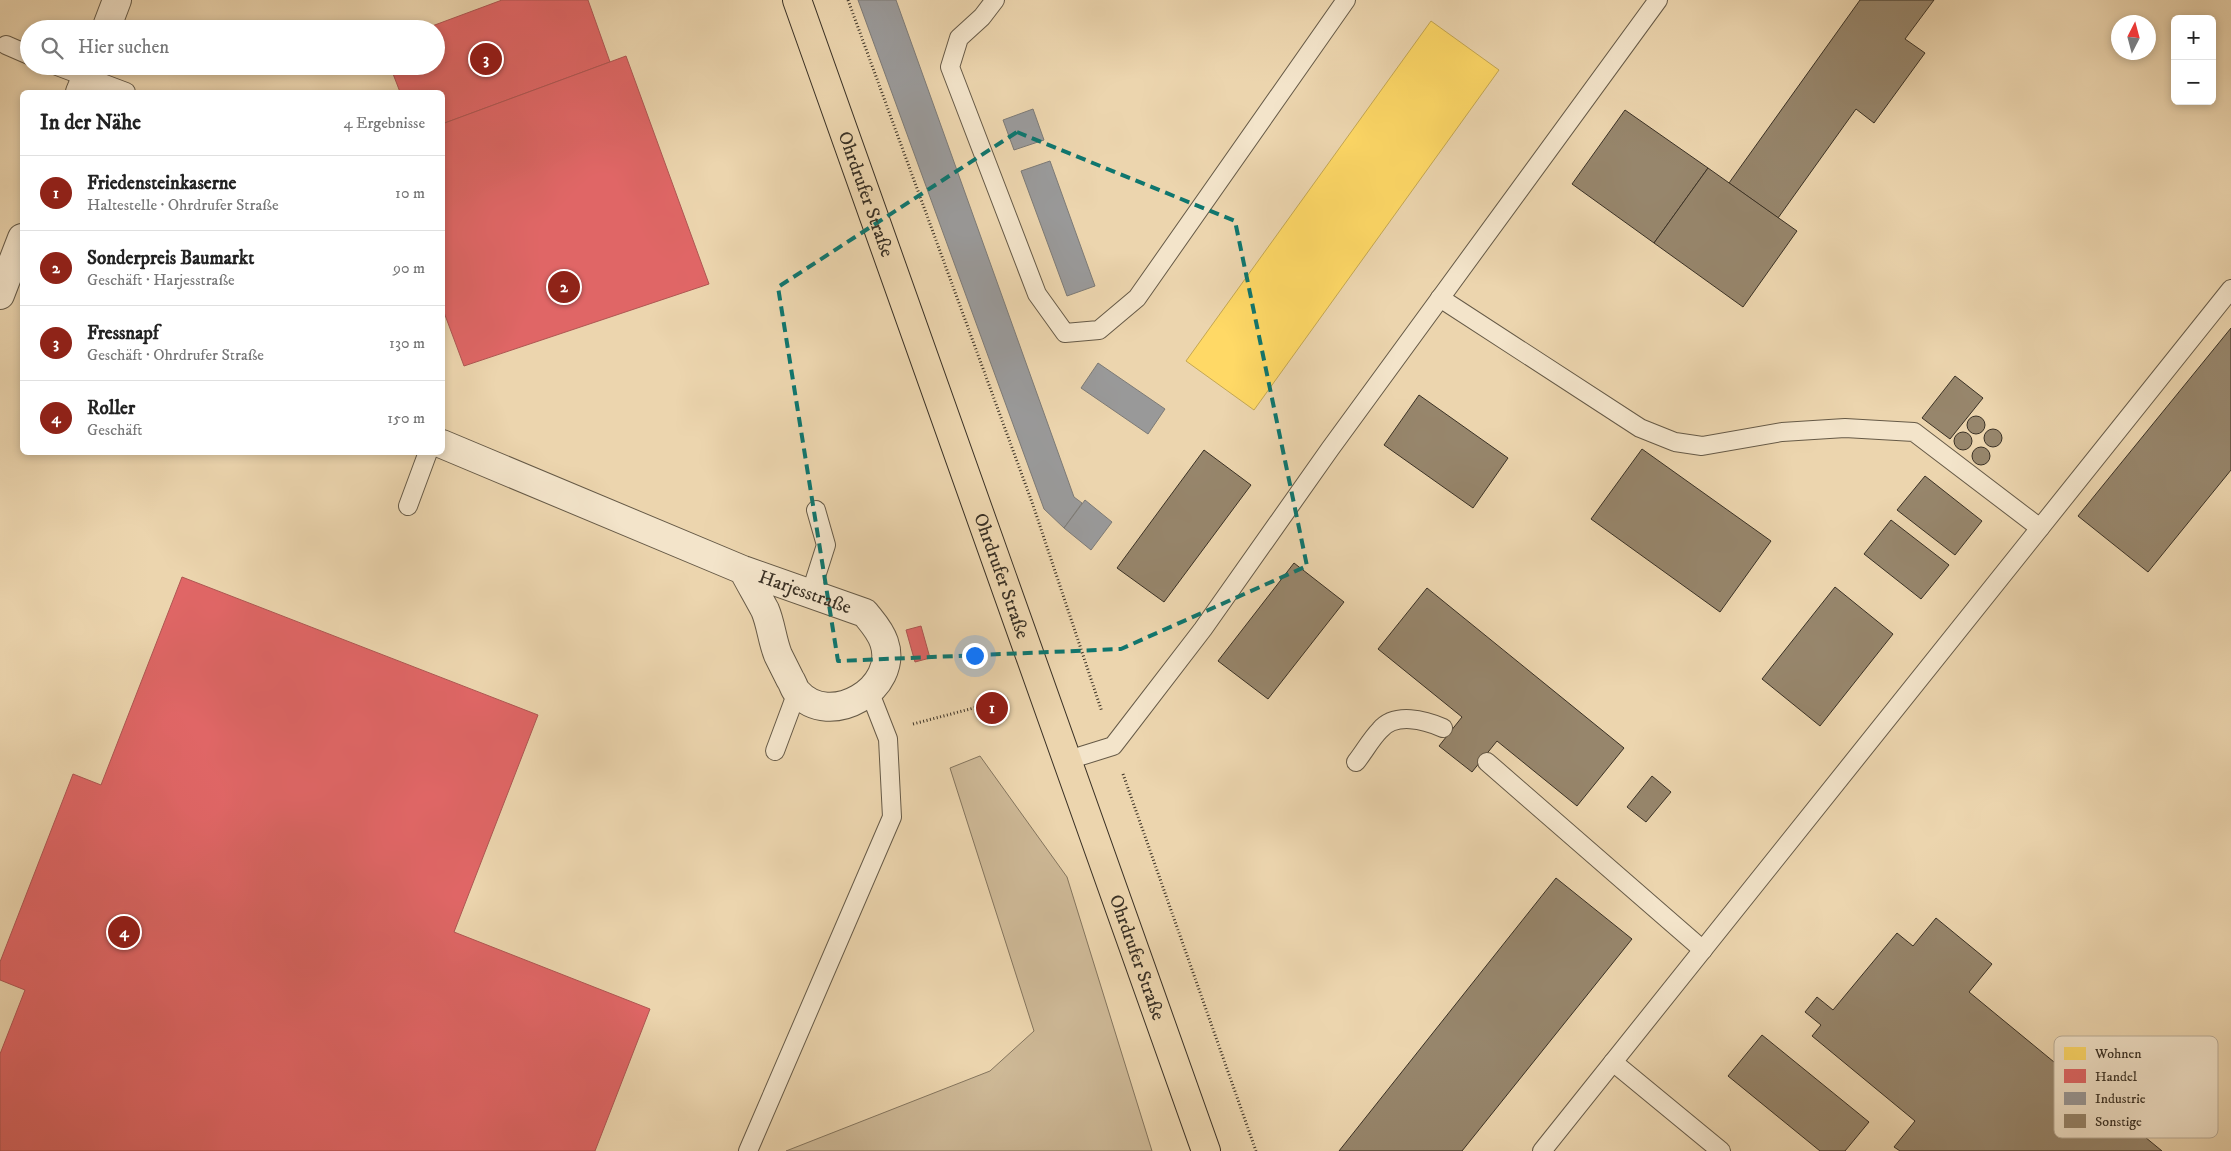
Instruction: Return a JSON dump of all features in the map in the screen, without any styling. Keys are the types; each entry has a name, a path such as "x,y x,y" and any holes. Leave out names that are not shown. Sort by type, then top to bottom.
{"main road":[{"name":"Ohrdrufer Straße","path":"797,0 1206,1151"}],"street":[{"path":"109,20 117,0"},
{"path":"10,284 20,246"},
{"name":"Harjesstraße","path":"445,445 742,570 811,592 865,613 877,628 884,643 886,660 880,677 870,692"},
{"name":"Harjesstraße","path":"742,570 765,612 778,654 797,692"},
{"path":"797,692 814,704 834,707 857,701 870,692"}],"lane":[{"path":"994,0 982,17 959,38 950,67 1037,294 1065,333 1099,330 1137,298 1346,0"},
{"path":"1068,760 1113,746 1203,629 1330,449 1658,0"},
{"path":"6,45 20,51"},
{"path":"85,79 120,90"},
{"path":"1542,1151 2231,289"},
{"path":"1440,298 1640,428 1675,442 1702,446 1782,432 1845,428 1914,432 2040,528"},
{"path":"408,506 427,455"},
{"path":"811,592 826,545 816,510"},
{"path":"775,751 797,692"},
{"path":"748,1151 892,817 888,739 870,692"},
{"path":"1356,762 1380,728 1397,720 1428,722 1443,728"},
{"path":"1487,762 1703,950"},
{"path":"1613,1062 1721,1151"}],"path":[{"path":"848,0 1033,505 1113,746 1256,1151"},
{"path":"886,732 1043,689"}],"highlighted area":[{"path":"1017,132 1235,221 1307,566 1121,649 838,661 778,287"}],"shaded area":[{"path":"980,756 1067,877 1152,1151 786,1151 990,1071 1034,1031 950,768"}],"building: Wohnen":[{"path":"1431,21 1499,70 1254,410 1186,361"}],"building: Handel":[{"path":"502,0 588,0 610,62 445,123 445,90 399,90 393,75 445,75 445,21"},
{"path":"626,56 709,284 464,366 445,315 445,123"},
{"path":"182,577 538,715 454,932 650,1009 595,1151 0,1151 0,1054 25,990 0,980 0,962 73,774 101,785"},
{"path":"921,626 930,658 915,662 906,630"}],"building: Industrie":[{"path":"858,0 896,0 1074,497 1082,503 1064,528 1044,509"},
{"path":"1033,109 1044,140 1014,150 1003,120"},
{"path":"1050,161 1095,286 1067,296 1021,171"},
{"path":"1098,363 1165,409 1148,434 1081,388"},
{"path":"1085,500 1112,522 1091,550 1064,528"}],"building: Sonstige":[{"path":"1860,0 1934,0 1905,39 1925,53 1874,123 1856,109 1778,218 1729,183"},
{"path":"1625,110 1708,168 1654,243 1572,184"},
{"path":"1708,168 1797,231 1743,307 1654,243"},
{"path":"2231,328 2231,470 2148,572 2078,516"},
{"path":"1955,376 1983,398 1950,439 1922,418"},
{"path":"1419,395 1508,458 1473,508 1384,445"},
{"path":"1976,416 1982,419 1985,425 1982,431 1976,434 1970,431 1967,425 1970,419"},
{"path":"1993,429 1999,432 2002,438 1999,444 1993,447 1987,444 1984,438 1987,432"},
{"path":"1963,432 1969,435 1972,441 1969,447 1963,450 1957,447 1954,441 1957,435"},
{"path":"1981,447 1987,450 1990,456 1987,462 1981,465 1975,462 1972,456 1975,450"},
{"path":"1642,449 1771,541 1720,612 1591,519"},
{"path":"1204,450 1251,485 1164,602 1117,568"},
{"path":"1925,476 1982,521 1955,555 1897,510"},
{"path":"1891,520 1949,565 1921,599 1864,554"},
{"path":"1294,563 1344,602 1268,699 1218,661"},
{"path":"1835,587 1893,634 1820,726 1762,679"},
{"path":"1427,588 1624,748 1577,806 1497,741 1472,772 1439,746 1462,717 1378,649"},
{"path":"1652,776 1671,792 1646,822 1627,807"},
{"path":"1556,878 1632,939 1462,1151 1339,1151"},
{"path":"1936,918 1992,964 1969,992 2054,1062 2054,1138 2146,1138 2162,1151 1900,1151 1894,1147 1915,1121 1812,1036 1821,1025 1805,1012 1817,997 1833,1010 1897,933 1913,946"},
{"path":"1762,1035 1869,1122 1845,1151 1820,1151 1728,1076"}],"place":[{"name":"Fressnapf","path":"486,59"},
{"name":"Sonderpreis Baumarkt","path":"564,287"},
{"name":"Friedensteinkaserne","path":"992,708"},
{"name":"Roller","path":"124,932"}]}
